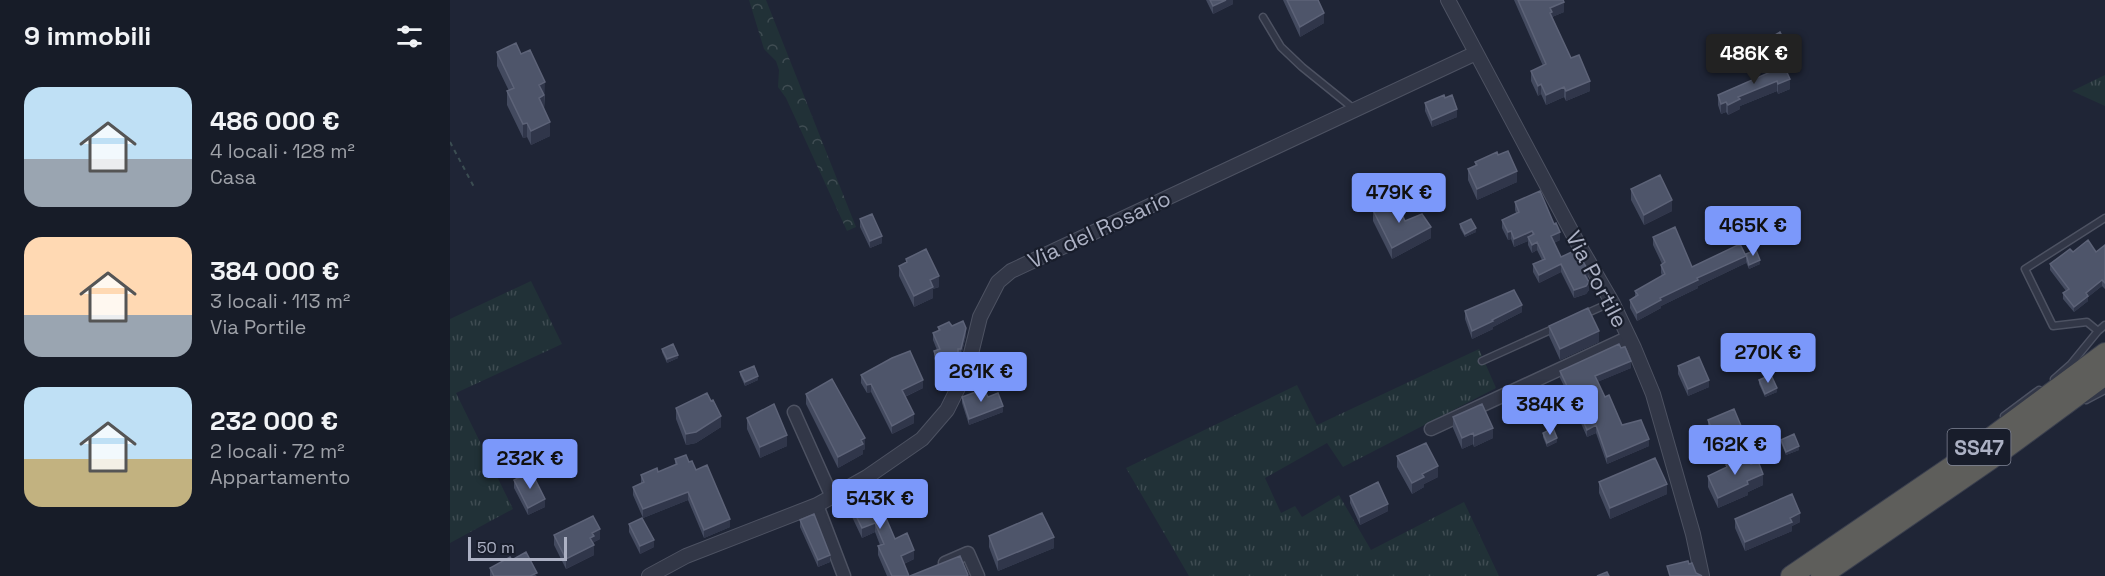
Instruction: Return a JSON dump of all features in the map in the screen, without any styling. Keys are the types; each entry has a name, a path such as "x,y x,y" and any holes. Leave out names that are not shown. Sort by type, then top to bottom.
{"highway":[{"name":"SS47","path":"1791,576 1958,462 2105,353"},
{"name":"SS47","path":"1821,576 1991,459 2105,375"}],"street":[{"name":"Via Portile","path":"1448,0 1629,337 1653,394 1693,534 1702,576"},
{"name":"Via del Rosario","path":"649,576 686,556 817,505 867,477 922,438 947,410 967,370 980,317 998,282 1011,271 1476,53"},
{"path":"1431,429 1629,337"},
{"path":"794,412 832,497"},
{"path":"817,505 844,576"},
{"path":"935,567 968,553 978,576"}],"lane":[{"path":"1263,17 1281,47 1355,109"},
{"path":"2098,331 2086,322 2053,326 2025,269 2105,218"},
{"path":"1579,316 1612,302"},
{"path":"1995,423 2071,364 2105,325"},
{"path":"1482,361 1558,326"},
{"path":"2079,405 2105,390"},
{"path":"1958,462 1978,436"},
{"path":"1991,459 2036,436"}],"path":[{"path":"450,142 474,187"}],"green space":[{"path":"749,0 766,0 856,227 847,231 786,98 778,87 779,70 776,61 764,49"},
{"path":"2105,75 2105,106 2072,91"},
{"path":"531,281 562,344 456,393 513,509 450,543 450,319"},
{"path":"1479,349 1496,388 1343,467 1327,443 1265,478 1281,513 1295,506 1302,517 1339,495 1371,550 1464,502 1499,576 1189,576 1126,468 1297,385 1317,425"}],"building":[{"path":"1210,0 1226,0 1213,6"},
{"path":"1287,0 1318,0 1324,13 1300,27"},
{"path":"1518,0 1563,0 1564,2 1550,8 1552,12 1550,13 1571,58 1579,55 1590,81 1566,91 1564,87 1546,95 1541,84 1538,86 1531,71 1546,64"},
{"path":"1780,32 1788,48 1775,54 1768,39"},
{"path":"516,43 521,54 530,50 545,82 539,85 544,95 539,98 550,122 531,131 527,123 523,124 507,91 514,88 497,52"},
{"path":"1784,66 1790,79 1778,84 1777,81 1738,97 1740,99 1728,105 1726,102 1721,104 1718,95"},
{"path":"1444,95 1445,98 1452,95 1457,109 1432,120 1425,103"},
{"path":"1508,151 1517,171 1477,189 1468,169 1477,165 1475,162 1497,152 1498,155"},
{"path":"1660,175 1672,200 1644,215 1631,189"},
{"path":"1540,191 1554,224 1556,223 1560,232 1551,236 1561,257 1576,250 1588,270 1583,272 1589,282 1586,286 1574,290 1561,264 1539,275 1533,264 1545,259 1537,242 1532,245 1528,237 1534,234 1532,231 1514,239 1502,220 1519,212 1515,202"},
{"path":"1395,199 1405,221 1422,214 1431,227 1392,248 1373,210"},
{"path":"872,214 882,236 870,241 860,219"},
{"path":"1471,219 1476,228 1465,234 1460,224"},
{"path":"1675,227 1692,267 1740,244 1746,256 1697,278 1698,280 1660,298 1661,300 1637,313 1630,300 1638,295 1635,291 1665,274 1661,265 1665,262 1653,237"},
{"path":"2088,240 2096,252 2105,245 2105,283 2102,280 2074,307 2063,293 2069,289 2050,264 2070,249 2073,252"},
{"path":"926,249 939,276 930,280 933,287 914,296 899,266 907,262 906,259"},
{"path":"1756,250 1760,260 1749,265 1746,254"},
{"path":"1514,290 1522,305 1472,331 1465,311"},
{"path":"1588,308 1599,331 1560,349 1549,326"},
{"path":"963,321 966,328 961,349 958,349 958,360 955,362 952,373 943,377 934,351 940,349 933,333 940,330 938,327 949,322 952,326"},
{"path":"673,344 678,355 667,359 662,349"},
{"path":"1619,344 1621,348 1625,347 1631,361 1595,376 1605,397 1609,395 1622,425 1641,420 1649,439 1607,457 1596,425 1587,430 1572,396 1561,401 1556,392 1567,386 1560,371"},
{"path":"910,351 923,380 902,390 914,414 892,426 871,384 867,385 861,375"},
{"path":"1699,357 1709,380 1688,389 1678,366"},
{"path":"754,366 758,376 745,382 740,372"},
{"path":"1771,375 1777,388 1765,394 1759,380"},
{"path":"832,379 865,438 861,440 863,444 838,457 806,394"},
{"path":"984,389 988,397 998,393 1003,406 969,419 962,397"},
{"path":"707,393 721,416 696,432 686,434 676,408"},
{"path":"774,404 787,435 760,447 747,418"},
{"path":"1482,404 1493,428 1462,438 1453,417"},
{"path":"1734,409 1744,433 1721,443 1708,420"},
{"path":"1553,428 1557,438 1547,443 1543,433"},
{"path":"1794,434 1799,446 1786,452 1781,440"},
{"path":"1426,443 1438,466 1422,474 1424,477 1412,483 1397,456"},
{"path":"686,455 696,470 707,465 730,519 704,530 688,492 643,509 633,487 644,482 641,475 657,468 658,472 677,464 675,459"},
{"path":"1747,456 1751,464 1758,461 1763,474 1718,498 1708,476 1739,458"},
{"path":"1655,458 1667,484 1610,508 1599,482"},
{"path":"531,471 545,499 528,508 514,480"},
{"path":"1378,482 1388,504 1360,517 1350,496"},
{"path":"862,483 869,499 873,498 882,520 886,518 895,539 907,533 914,550 901,556 909,576 892,576 878,546 884,544 875,523 862,528 844,491"},
{"path":"1792,494 1800,513 1790,518 1792,522 1745,542 1735,519"},
{"path":"1042,513 1054,537 998,560 989,536"},
{"path":"814,514 830,555 818,560 800,520"},
{"path":"593,516 600,529 592,533 594,536 590,538 594,545 566,559 554,535"},
{"path":"642,518 654,540 640,546 629,524"},
{"path":"526,552 537,573 530,576 494,576 490,568 510,557 512,560"},
{"path":"960,556 967,576 910,576"},
{"path":"1688,561 1689,564 1692,563 1696,573 1702,576 1670,576 1667,566"},
{"path":"1607,572 1609,576 1597,576"}]}
